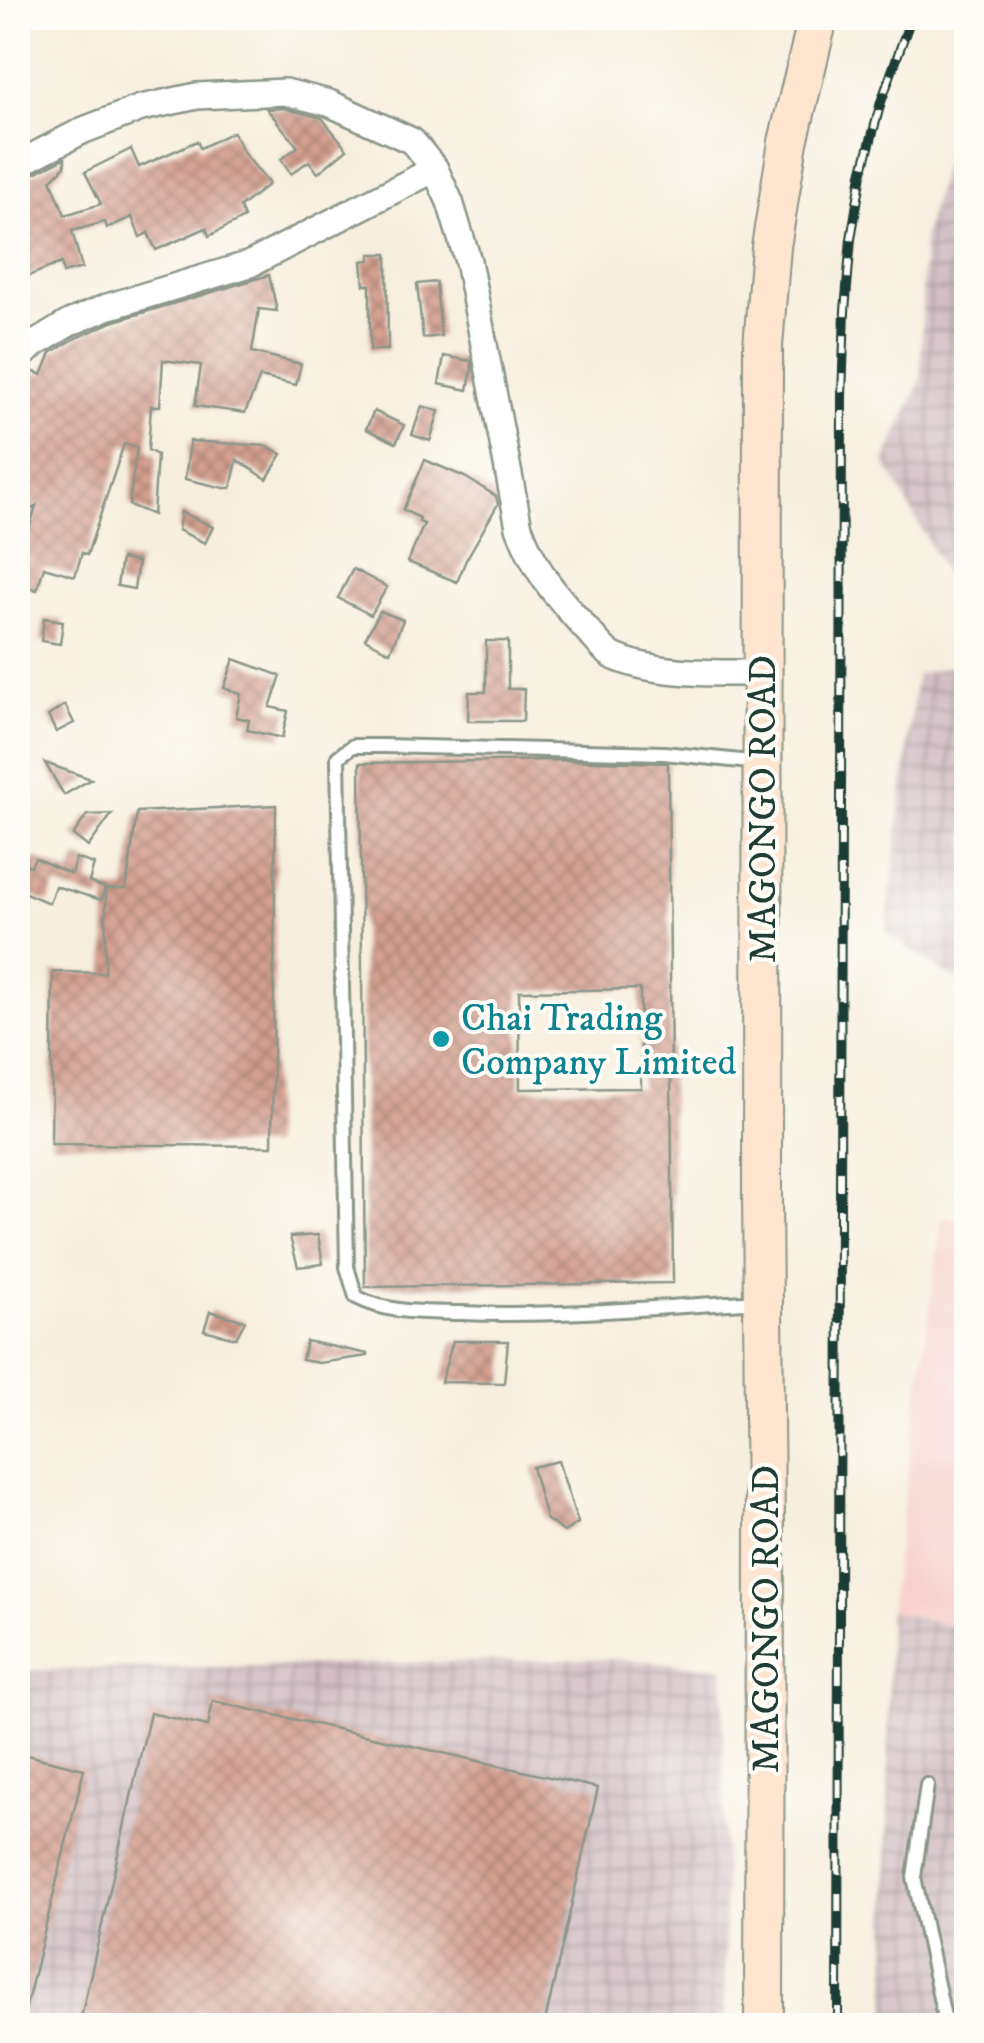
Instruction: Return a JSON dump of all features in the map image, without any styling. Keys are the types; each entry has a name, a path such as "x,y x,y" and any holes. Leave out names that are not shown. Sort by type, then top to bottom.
{"street":[{"name":"MAGONGO ROAD","path":"764,2026 764,346 771,247 788,142 818,18"},
{"path":"18,164 84,130 141,108 197,96 285,92 329,103 412,141 436,169 450,202 468,261 520,527 532,560 550,588 609,654 658,668 762,672"},
{"path":"18,358 69,323 106,307 250,264 436,169"}],"lane":[{"path":"762,764 664,753 383,746 353,746 338,757 347,1267 356,1297 373,1306 397,1311 526,1316 763,1301"},
{"path":"928,1785 914,1877 946,2026"}],"shaded area":[{"path":"966,80 966,612 885,462 921,380 923,240"},
{"path":"966,662 966,987 886,933 916,675"},
{"path":"942,1216 966,1221 966,1629 889,1611"},
{"path":"889,1611 966,1629 966,2025 887,2026"},
{"path":"609,1659 723,1667 725,2025 18,2025 18,1671"}],"building":[{"path":"283,108 322,118 347,149 318,173 309,161 291,174 281,159 298,147 267,109"},
{"path":"233,132 269,184 240,207 244,218 209,236 206,228 156,250 148,233 140,237 132,217 107,228 105,222 72,231 82,268 63,273 61,263 18,280 18,180 65,158 65,166 51,180 65,215 101,204 85,172 131,149 139,167 197,141 200,148"},
{"path":"370,254 387,254 388,350 370,350 370,285 364,285 362,261 370,260"},
{"path":"269,275 277,311 259,309 252,352 301,364 296,385 260,377 245,413 195,406 201,365 163,360 160,406 151,406 148,450 157,455 153,515 129,505 137,447 124,444 87,555 82,553 75,576 44,567 37,590 18,584 18,564 36,506 18,518 18,375 30,370 42,375 51,353 112,322"},
{"path":"436,282 441,336 423,338 417,284"},
{"path":"444,356 471,361 468,390 439,384"},
{"path":"422,406 439,411 430,441 412,435"},
{"path":"374,411 404,425 396,443 366,429"},
{"path":"190,441 267,446 282,454 267,479 237,460 231,488 224,488 185,479"},
{"path":"425,460 496,496 498,504 457,582 408,562 424,524 403,510"},
{"path":"181,512 213,527 205,543 178,530"},
{"path":"121,559 138,562 134,589 117,586"},
{"path":"353,569 387,587 371,615 338,598"},
{"path":"380,611 403,620 390,652 365,639"},
{"path":"44,618 63,621 60,644 41,641"},
{"path":"486,641 508,641 508,689 524,689 523,721 468,721 469,692 486,692"},
{"path":"234,659 281,676 270,707 288,711 282,738 247,730 249,720 236,717 241,694 224,688"},
{"path":"65,705 74,723 56,732 48,716"},
{"path":"45,763 91,779 64,795"},
{"name":"Chai Trading Company Limited","path":"360,763 668,763 673,1283 365,1287","holes":["640,989 641,1088 520,1089 519,991"]},
{"path":"276,805 272,1146 51,1144 53,972 105,973 106,889 126,889 137,812"},
{"path":"112,814 88,847 73,835 87,815"},
{"path":"35,858 71,874 76,858 94,864 89,882 105,888 101,900 55,886 49,903 18,890 23,863 31,866"},
{"path":"318,1235 323,1264 298,1267 290,1237"},
{"path":"210,1311 245,1321 236,1338 204,1330"},
{"path":"306,1341 368,1356 319,1363 302,1360"},
{"path":"453,1341 508,1341 504,1383 441,1382"},
{"path":"558,1461 578,1523 564,1532 546,1519 532,1467"},
{"path":"213,1701 598,1788 544,2026 79,2026 150,1713 208,1726"},
{"path":"18,1753 84,1769 24,2015 18,2014"}],"railway":[{"path":"838,2026 845,311 862,174 881,102 911,18"}],"place":[{"name":"Chai Trading Company Limited","path":"441,1039"}]}
